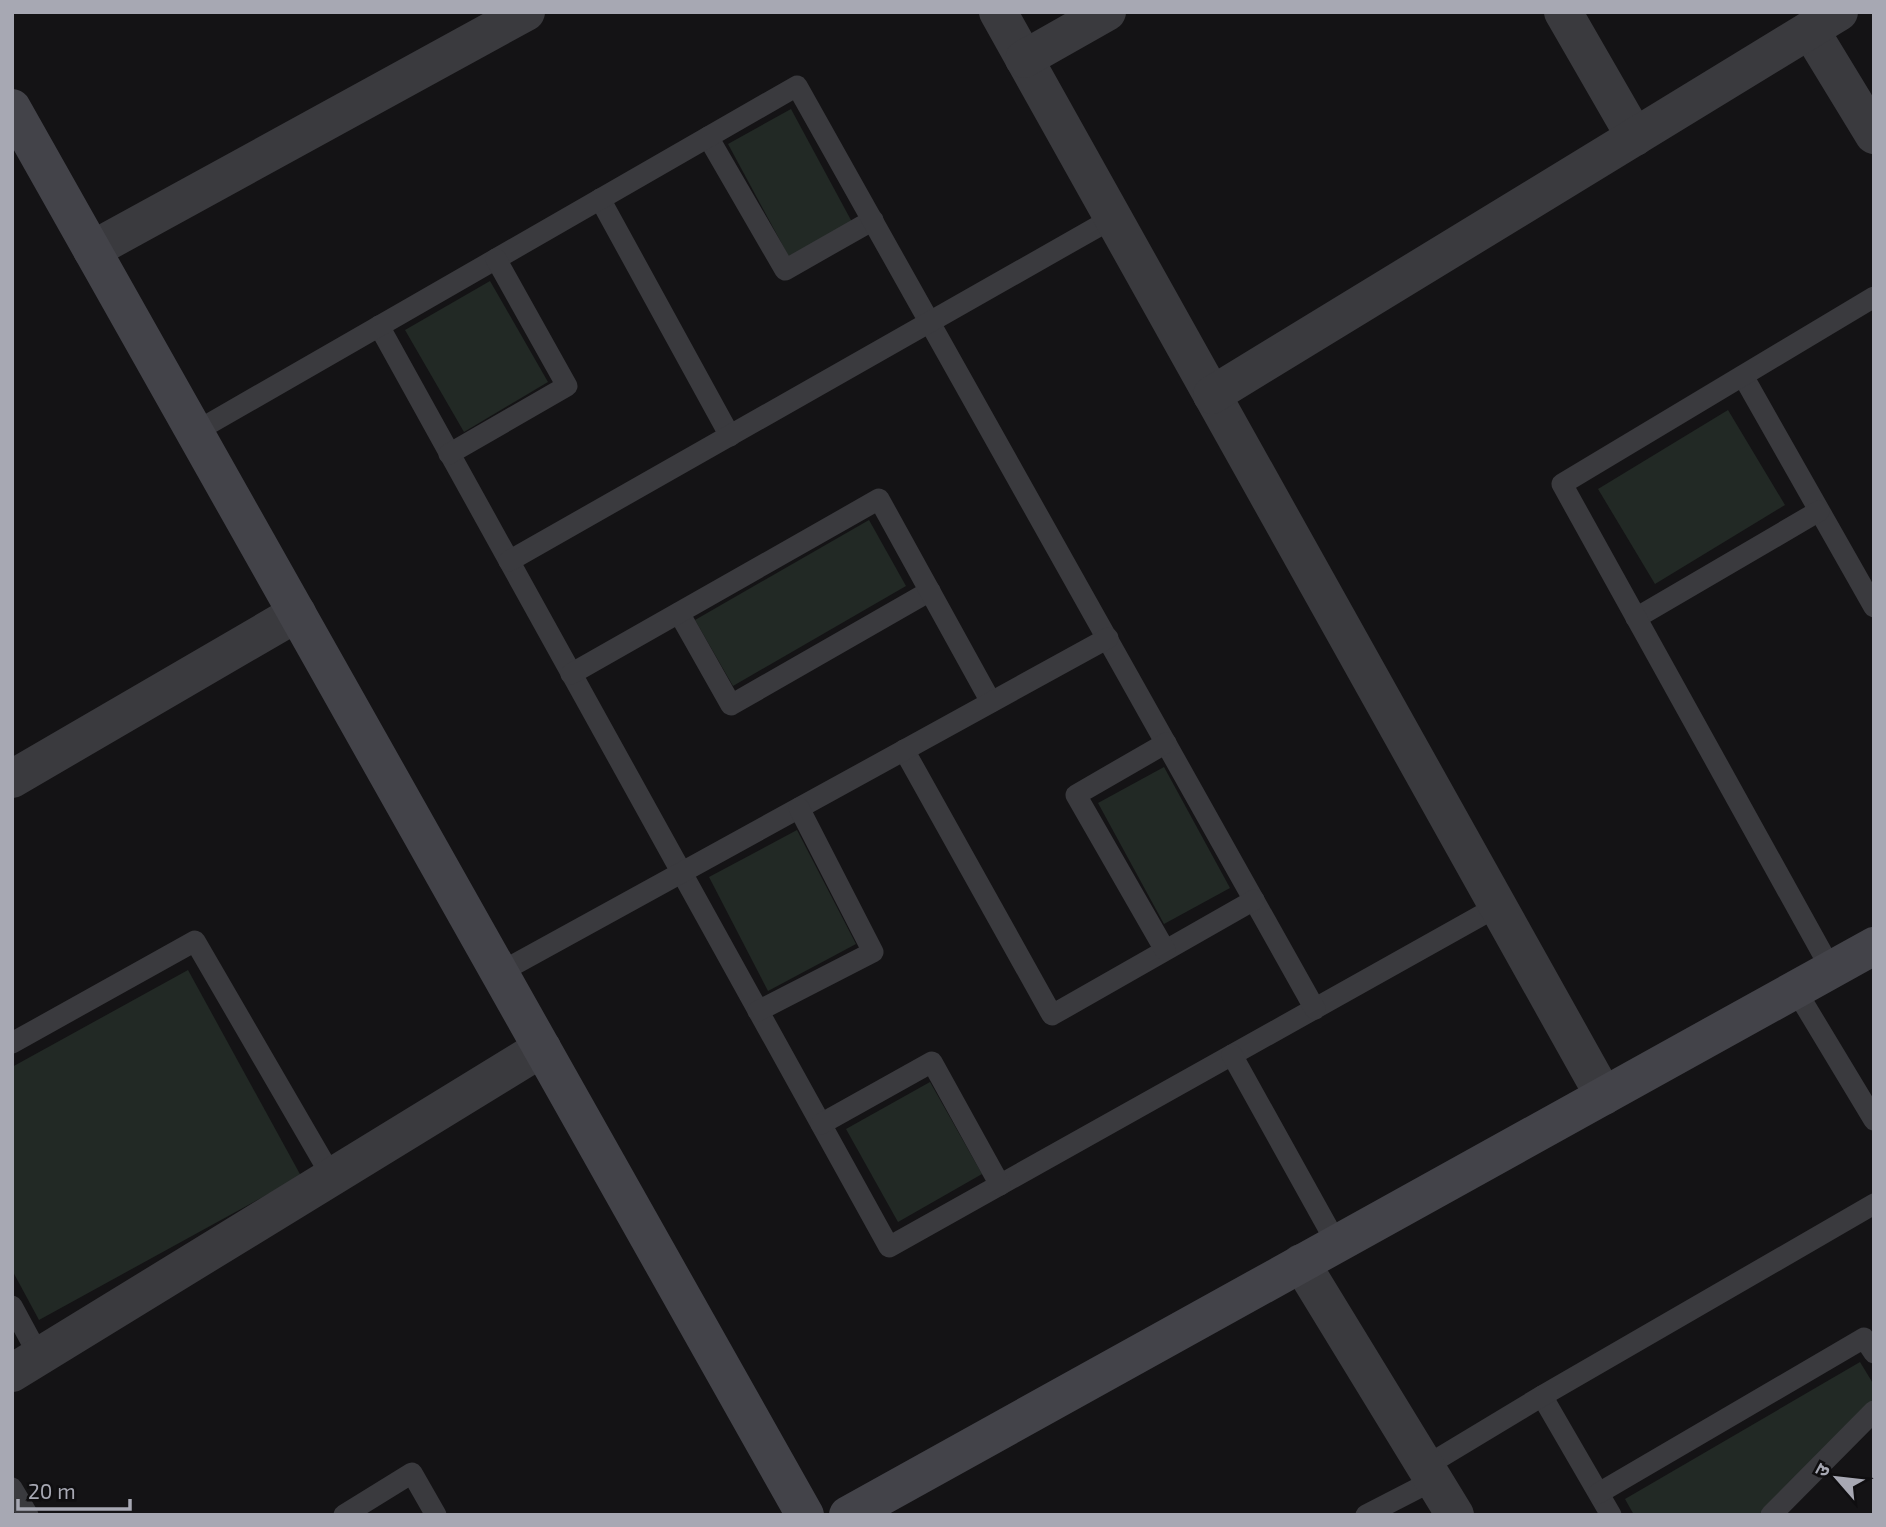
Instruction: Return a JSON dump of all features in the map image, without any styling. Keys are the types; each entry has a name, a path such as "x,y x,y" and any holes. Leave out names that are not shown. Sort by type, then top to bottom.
{"street":[{"path":"92,250 526,12"},
{"path":"998,12 1604,1096"},
{"path":"1024,59 1107,12"},
{"path":"1563,12 1635,137"},
{"path":"1212,395 1824,21 1874,135"},
{"path":"12,108 805,1515"},
{"path":"15,770 297,613"},
{"path":"848,1515 1874,946"},
{"path":"26,1365 542,1048"},
{"path":"1301,1263 1455,1515"}],"lane":[{"path":"195,432 797,86 1315,1009"},
{"path":"708,137 785,270 873,220"},
{"path":"600,199 730,436"},
{"path":"509,561 1113,218"},
{"path":"450,454 567,386 496,259"},
{"path":"1831,970 1563,485 1874,297"},
{"path":"379,326 889,1247 1498,906"},
{"path":"1743,376 1874,607"},
{"path":"571,674 879,499 991,702"},
{"path":"1636,618 1819,512"},
{"path":"679,613 731,705 930,591"},
{"path":"499,973 1108,638"},
{"path":"1165,950 1076,795 1166,743"},
{"path":"904,750 1052,1015 1254,900"},
{"path":"758,1011 873,951 799,808"},
{"path":"12,1043 195,941 332,1177"},
{"path":"1795,989 1874,1120"},
{"path":"1232,1055 1337,1244"},
{"path":"821,1124 932,1062 1000,1185"},
{"path":"1366,1515 1542,1395 1874,1204"},
{"path":"12,1307 26,1365"},
{"path":"1599,1493 1864,1338 1874,1353"},
{"path":"1542,1395 1611,1515"},
{"path":"1771,1515 1874,1411"},
{"path":"344,1515 412,1473 436,1515"},
{"path":"12,1488 28,1515"}],"shaded area":[{"path":"791,109 852,222 789,257 728,144"},
{"path":"490,281 548,382 464,432 405,330"},
{"path":"1728,410 1785,505 1655,584 1598,489"},
{"path":"869,520 906,586 733,686 695,620"},
{"path":"1164,767 1230,888 1164,924 1098,803"},
{"path":"797,830 856,944 768,991 709,877"},
{"path":"188,970 301,1176 39,1320 12,1270 12,1067"},
{"path":"930,1082 982,1174 898,1222 846,1129"},
{"path":"1860,1362 1874,1385 1874,1409 1761,1515 1634,1515 1625,1499"}]}
